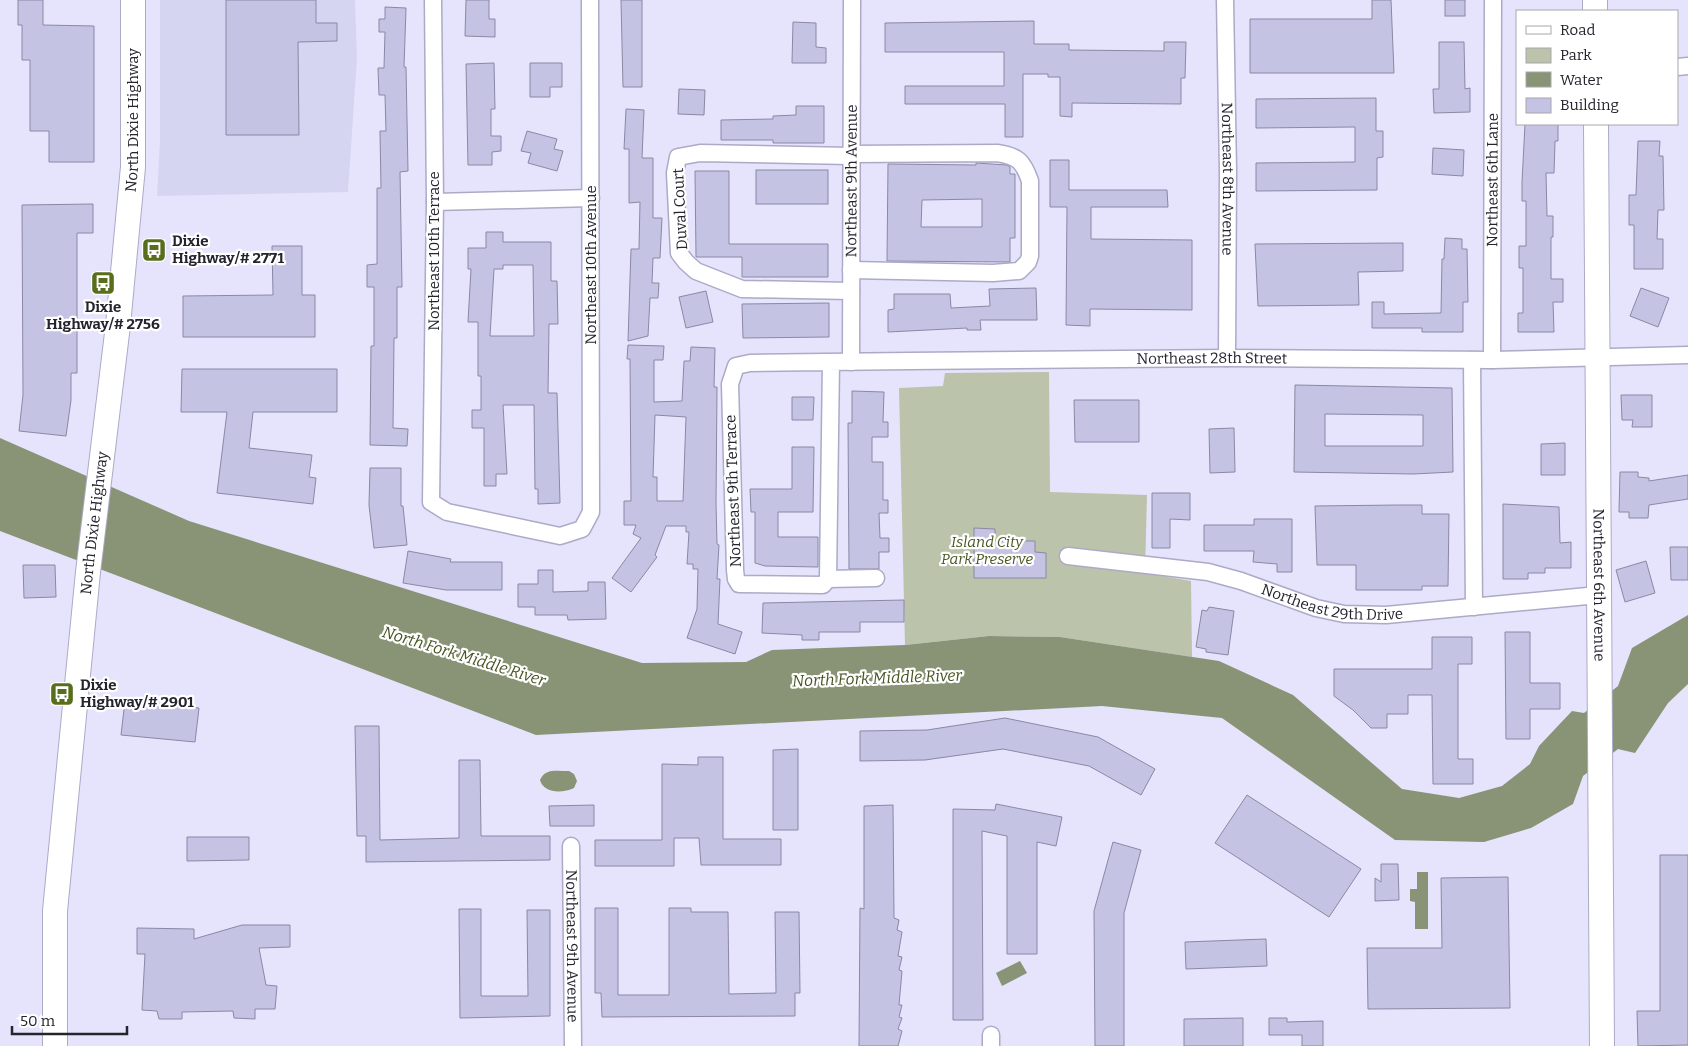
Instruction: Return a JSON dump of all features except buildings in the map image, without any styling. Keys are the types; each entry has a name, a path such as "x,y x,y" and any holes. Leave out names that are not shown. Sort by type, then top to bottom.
{"main road":[{"name":"North Dixie Highway","path":"56,1046 55,911 88,572 100,479 133,167 133,0"},
{"name":"Northeast 6th Avenue","path":"1596,125 1598,684 1602,1046"}],"street":[{"name":"Northeast 10th Terrace","path":"431,502 435,202 433,0"},
{"name":"Northeast 10th Avenue","path":"431,502 447,512 560,536 582,529 591,512 592,198 590,0"},
{"name":"Northeast 9th Avenue","path":"851,362 852,0"},
{"name":"Northeast 8th Avenue","path":"1225,0 1228,171 1227,358"},
{"name":"Northeast 6th Lane","path":"1492,360 1493,0"},
{"name":"Duval Court","path":"851,155 700,153 678,157 675,173 679,253 696,271 742,289 851,291"},
{"path":"851,155 997,154 1013,156 1026,169 1030,180 1030,256 1028,262 1019,271 993,273 851,270"},
{"path":"435,202 592,198"},
{"name":"Northeast 28th Street","path":"736,366 750,363 831,362 1227,358 1492,360 1688,355"},
{"path":"1472,360 1474,607"},
{"path":"828,579 831,362"},
{"name":"Northeast 9th Terrace","path":"736,366 730,384 736,579 739,584 823,585 828,579 876,578"},
{"name":"Northeast 29th Drive","path":"1068,556 1208,572 1241,581 1316,608 1344,614 1386,614 1598,595"},
{"name":"Northeast 9th Avenue","path":"571,846 573,1046"}],"shaded area":[{"path":"160,0 355,0 357,58 348,192 157,196 160,141"}],"green space":[{"name":"Island City Park Preserve","path":"1049,372 1050,492 1147,495 1145,573 1191,581 1192,657 1060,637 989,636 905,645 899,388 943,386 945,373"}],"water":[{"name":"North Fork Middle River","path":"0,438 189,521 642,663 746,662 772,650 905,645 989,636 1060,637 1219,661 1293,695 1402,789 1459,798 1502,786 1530,764 1539,746 1572,711 1584,713 1618,686 1632,648 1688,615 1688,684 1668,703 1635,753 1618,749 1583,776 1573,804 1531,828 1484,842 1395,840 1222,718 1102,706 536,735 0,531"},
{"path":"569,771 574,774 577,781 574,788 554,791 542,785 540,780 548,772"},
{"path":"1417,872 1428,872 1428,929 1415,929 1415,902 1410,901 1410,889 1417,889"},
{"path":"1020,961 1027,973 1002,986 996,973"}],"place":[{"name":"Dixie Highway/# 2771","path":"154,250"},
{"name":"Dixie Highway/# 2756","path":"103,283"},
{"name":"Dixie Highway/# 2901","path":"62,694"}]}
